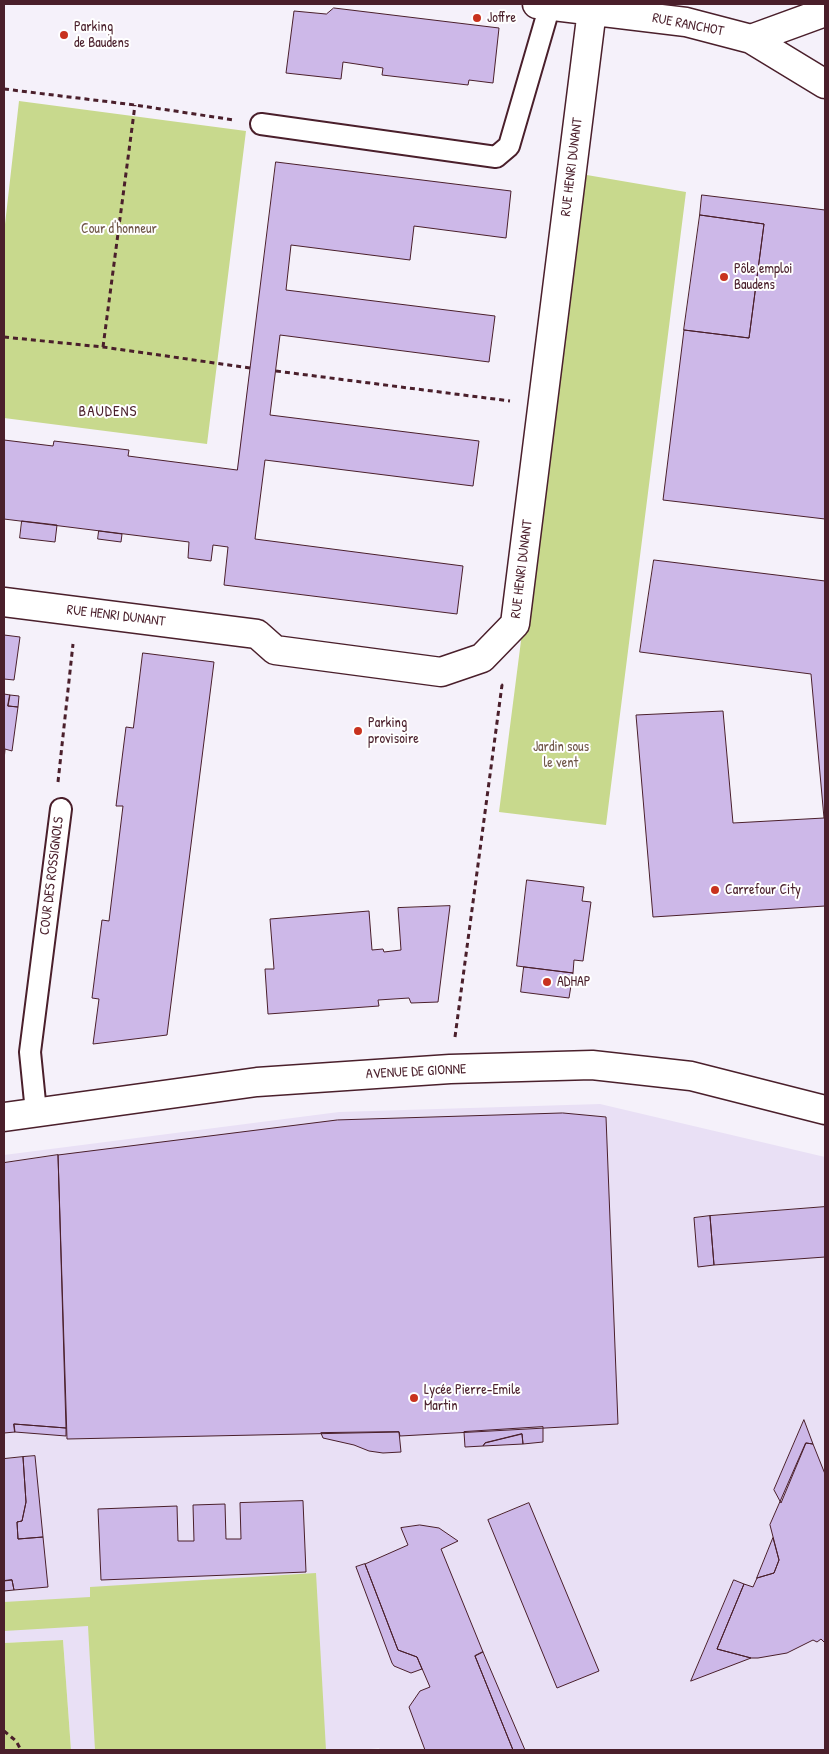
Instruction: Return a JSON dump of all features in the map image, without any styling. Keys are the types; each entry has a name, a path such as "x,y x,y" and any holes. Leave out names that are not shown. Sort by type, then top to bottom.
{"street":[{"name":"RUE RANCHOT","path":"544,4 686,22 751,39 825,84"},
{"name":"RUE HENRI DUNANT","path":"4,602 258,634 276,650 441,672 482,658 515,624 592,10"},
{"path":"751,39 825,12"},
{"name":"AVENUE DE GIONNE","path":"4,1117 257,1082 450,1069 592,1065 691,1076 825,1110"}],"lane":[{"path":"261,124 496,156 509,146 544,4"},
{"name":"COUR DES ROSSIGNOLS","path":"36,1112 30,1052 61,809"}],"path":[{"path":"4,89 135,105 261,124"},
{"path":"103,347 135,105"},
{"path":"4,337 103,347 250,368"},
{"path":"276,371 511,401 543,403"},
{"name":"COUR DES ROSSIGNOLS","path":"61,809 56,800 77,611"},
{"path":"4,1731 16,1741 20,1750"}],"shaded area":[{"name":"Lycée Pierre-Emile Martin","path":"600,1104 825,1157 825,1750 380,1750 379,1748 363,1750 71,1750 63,1640 4,1643 4,1155 339,1112"}],"green space":[{"name":"Cour d'honneur","path":"19,101 246,131 207,444 4,418 4,233"},
{"name":"Jardin sous le vent","path":"581,174 686,192 606,825 499,812"},
{"path":"316,1573 326,1750 95,1750 88,1626 4,1631 4,1602 90,1597 90,1587"},
{"path":"63,1640 71,1750 4,1750 4,1643"}],"building":[{"path":"334,8 499,28 493,83 469,80 468,85 382,75 383,68 343,62 341,79 286,73 294,11 326,14"},
{"path":"276,162 511,191 506,238 414,226 410,260 291,245 286,290 495,316 489,362 280,335 270,415 479,441 473,486 265,460 255,539 463,566 457,614 224,585 228,547 213,545 211,561 188,558 189,542 4,519 4,440 53,446 54,441 129,450 128,456 237,470"},
{"path":"702,195 825,210 825,519 663,500 684,330 749,338 764,224 700,215"},
{"name":"Pôle emploi Baudens","path":"700,215 764,224 749,338 684,330"},
{"path":"22,521 57,525 55,542 20,538"},
{"path":"99,531 122,534 121,542 98,539"},
{"path":"654,560 825,581 825,906 653,917 636,715 723,711 733,823 824,818 811,674 640,652"},
{"path":"4,635 20,637 14,680 4,679"},
{"path":"143,653 214,662 167,1035 93,1044 99,999 92,998 102,920 109,921 123,806 116,806 126,727 133,728"},
{"path":"4,694 10,695 8,706 18,707 12,751 5,749 4,761"},
{"path":"10,695 19,696 18,707 8,706"},
{"path":"527,880 584,887 582,901 591,902 583,961 574,960 573,973 517,966"},
{"path":"450,906 438,1002 411,1003 409,998 378,1000 379,1006 268,1014 265,969 274,969 270,919 369,911 372,950 383,949 384,952 401,950 398,908"},
{"name":"ADHAP","path":"524,967 573,973 569,998 521,992"},
{"path":"563,1113 606,1117 618,1424 400,1436 399,1432 67,1439 58,1155 337,1120"},
{"path":"58,1155 66,1428 14,1424 15,1432 4,1433 4,1163"},
{"path":"825,1207 825,1257 714,1265 710,1216"},
{"path":"710,1216 714,1265 698,1267 694,1218"},
{"path":"804,1420 813,1444 806,1443 781,1503 774,1490"},
{"path":"14,1424 66,1428 66,1436 15,1432"},
{"path":"543,1427 543,1442 523,1444 522,1434 485,1443 483,1446 465,1447 464,1432"},
{"path":"399,1432 401,1452 383,1453 323,1438 321,1433"},
{"path":"522,1434 523,1444 483,1446 485,1443"},
{"path":"806,1443 813,1444 825,1474 825,1643 821,1639 817,1642 813,1640 787,1653 758,1658 751,1658 717,1649 744,1584 753,1587 757,1578 774,1573 779,1560 770,1525"},
{"path":"35,1456 43,1537 18,1539 17,1522 22,1521 26,1502 23,1457"},
{"path":"23,1457 26,1502 22,1521 17,1522 18,1539 43,1537 48,1587 14,1590 12,1580 4,1581 4,1459"},
{"path":"303,1501 306,1572 101,1580 98,1509 177,1506 178,1541 194,1541 193,1505 225,1504 226,1539 241,1539 240,1503"},
{"path":"529,1503 599,1671 557,1688 488,1520"},
{"path":"420,1525 439,1528 458,1541 441,1549 483,1652 475,1656 513,1750 425,1750 409,1707 420,1691 430,1687 417,1657 398,1650 365,1564 408,1545 401,1528"},
{"path":"773,1538 779,1560 774,1573 757,1578"},
{"path":"365,1564 398,1650 417,1657 422,1669 411,1673 394,1666 392,1663 356,1567"},
{"path":"12,1580 14,1590 4,1591 4,1581"},
{"path":"734,1580 744,1584 717,1649 751,1658 691,1681"},
{"path":"483,1652 525,1750 513,1750 475,1656"}],"place":[{"name":"Joffre","path":"477,18"},
{"name":"Parking de Baudens","path":"64,35"},
{"name":"Pôle emploi Baudens","path":"724,277"},
{"name":"Parking provisoire","path":"358,731"},
{"name":"Carrefour City","path":"715,890"},
{"name":"ADHAP","path":"547,982"},
{"name":"Lycée Pierre-Emile Martin","path":"414,1398"}],"district":[{"name":"BAUDENS","path":"108,412"}]}
